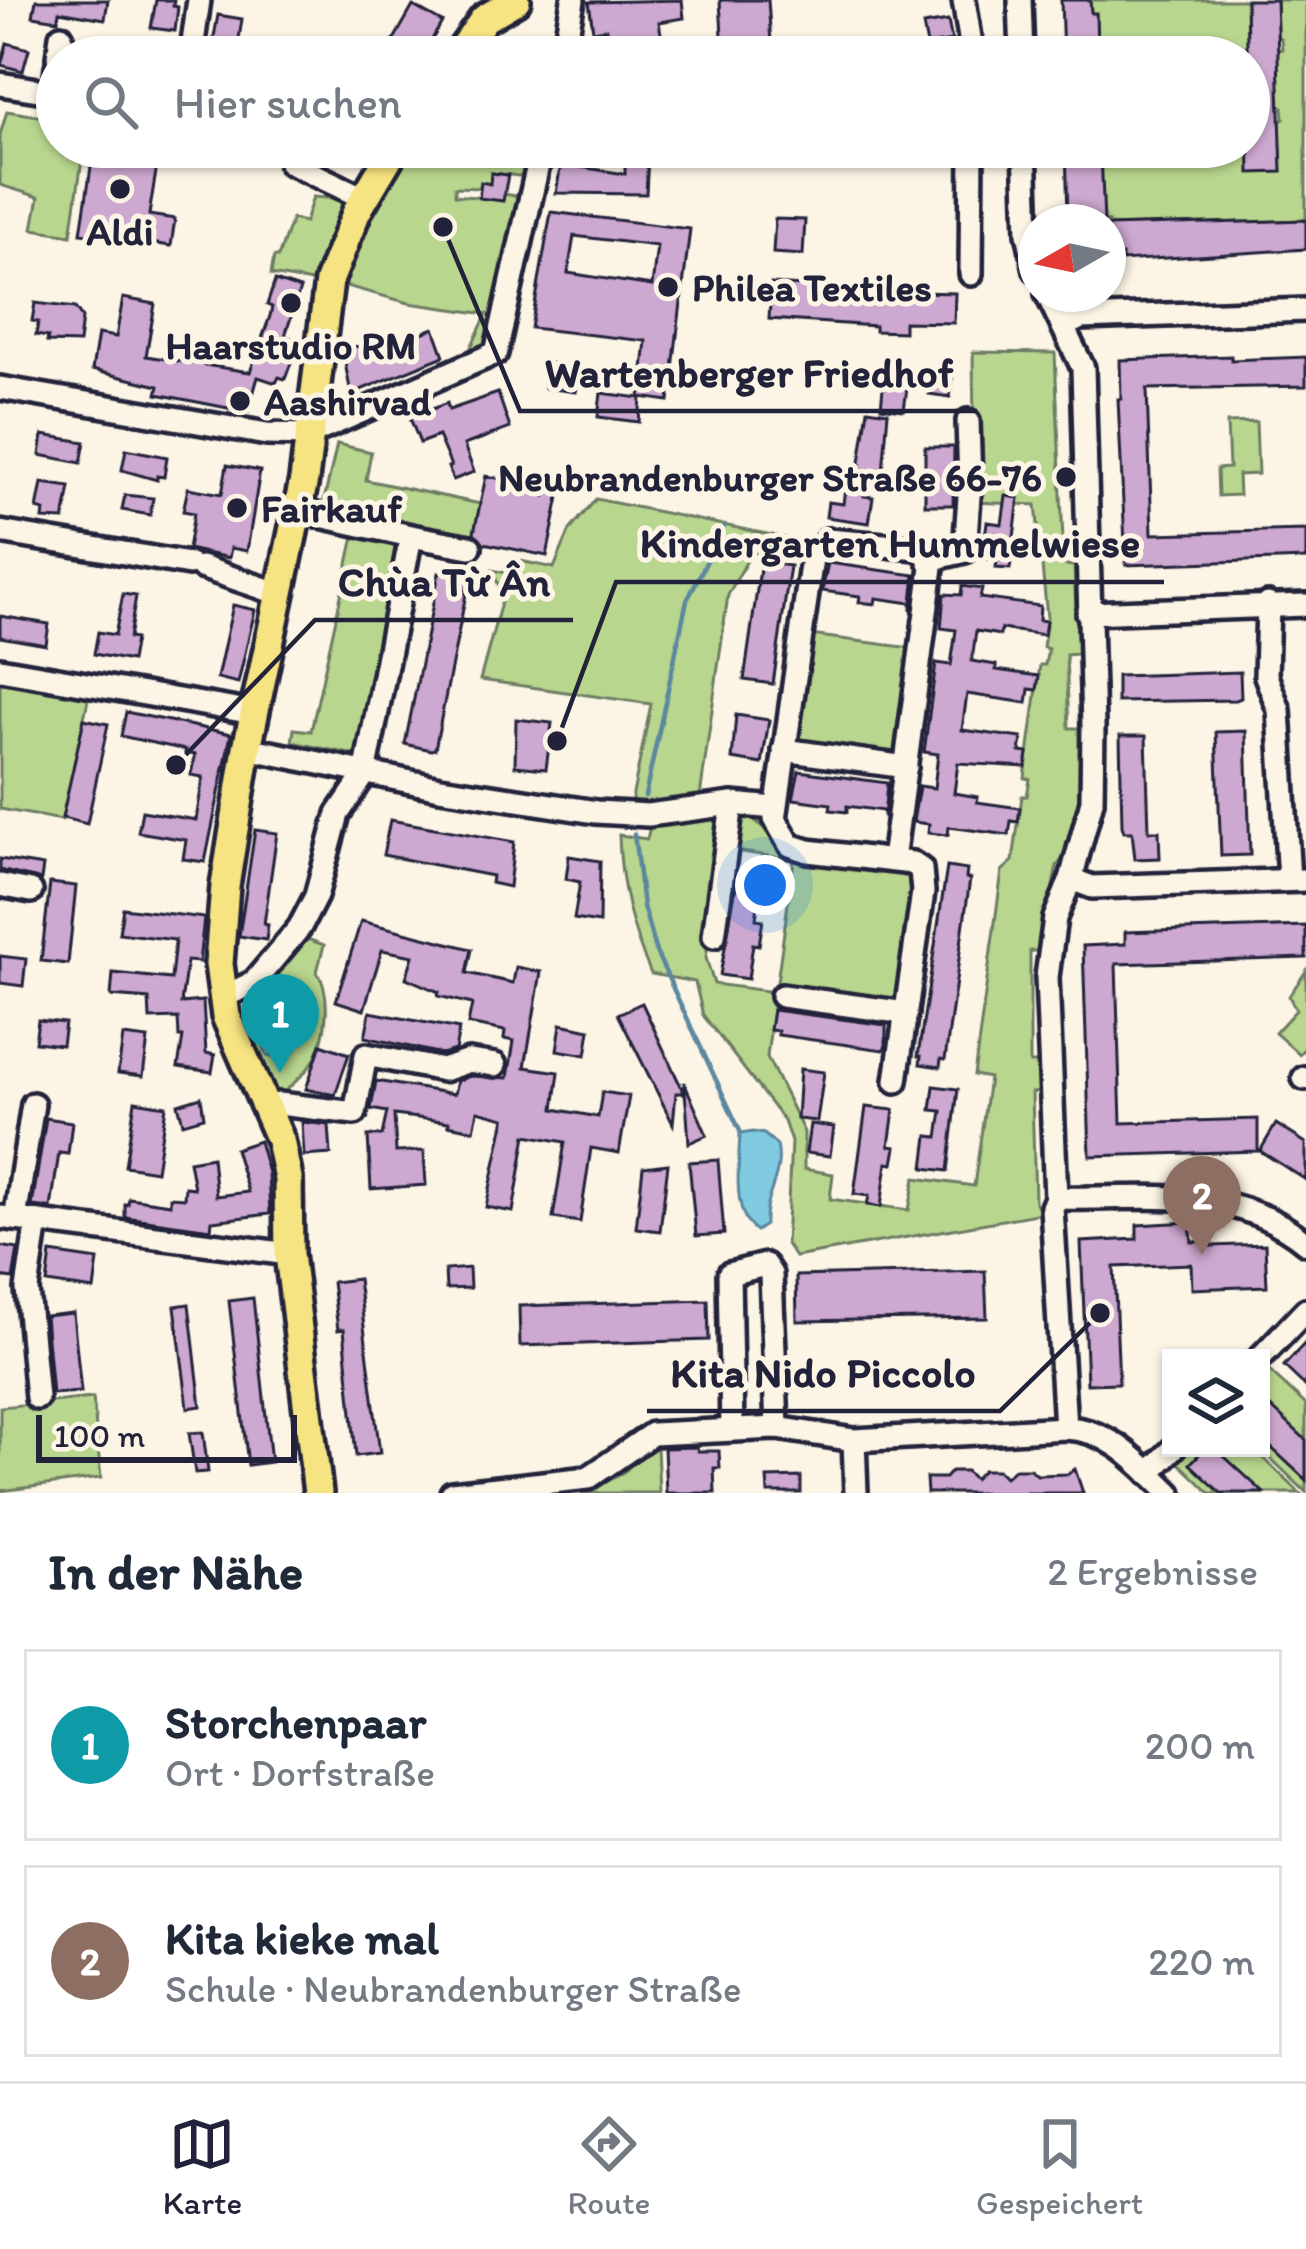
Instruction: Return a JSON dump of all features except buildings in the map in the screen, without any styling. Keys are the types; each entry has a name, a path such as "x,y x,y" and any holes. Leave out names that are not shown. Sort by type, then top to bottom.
{"main road":[{"path":"472,36 484,19 509,1"},
{"path":"321,1476 289,1254 288,1179 280,1140 222,998 219,964 225,886 247,748 298,511 329,280 382,168"}],"street":[{"path":"193,36 199,0"},
{"path":"964,0 970,36"},
{"path":"1020,0 1021,36"},
{"path":"567,36 573,5"},
{"path":"0,84 36,90"},
{"path":"301,168 364,198"},
{"path":"0,388 267,434 308,435 496,353 537,168"},
{"path":"971,274 972,168"},
{"path":"1026,168 1027,204"},
{"path":"1064,326 1082,318 1306,310"},
{"path":"1057,312 1082,368 1092,801 1055,918 1047,977 1056,1198 1052,1207 1065,1428"},
{"path":"929,560 965,551 968,421"},
{"path":"298,511 470,547"},
{"path":"0,532 195,566 280,594"},
{"path":"222,998 254,982 299,927 316,896 338,814 364,774 412,536"},
{"path":"893,860 932,586 929,560 918,548 828,540 812,558 775,819 790,845 808,851 893,860 912,862 921,868 924,878 896,1081"},
{"path":"1071,879 1092,887 1298,880 1279,710 1266,676 1268,604"},
{"path":"1088,613 1306,605"},
{"path":"0,669 254,713"},
{"path":"247,748 364,774 596,812 630,815 732,804 775,808"},
{"path":"784,749 906,767"},
{"path":"323,764 338,814"},
{"path":"714,936 732,804"},
{"path":"0,885 31,891"},
{"path":"782,996 906,1013"},
{"path":"267,1110 279,1104 355,1113 366,1055 443,1070 470,1061 495,1065"},
{"path":"33,1104 17,1219 38,1398"},
{"path":"1056,1198 1156,1196 1219,1202 1258,1213 1306,1243"},
{"path":"17,1219 289,1254"},
{"path":"732,1429 729,1274 765,1265 771,1274 777,1428"},
{"path":"1269,1349 1306,1310"},
{"path":"452,1493 588,1478 652,1434 777,1428 854,1440 1091,1430 1112,1441 1170,1493"},
{"path":"854,1440 856,1493"},
{"path":"1149,1473 1165,1457"}],"green space":[{"path":"1090,0 1246,0 1247,36 1097,36 1096,14 1091,13"},
{"path":"1276,0 1306,0 1306,220 1126,225 1126,204 1098,204 1097,168 1270,168 1270,142 1282,172 1279,120 1284,119 1283,107 1279,107 1277,50 1282,49 1281,38 1277,38"},
{"path":"7,111 36,116 36,168 81,168 71,235 33,229 39,197 0,185 0,135"},
{"path":"392,168 530,168 528,177 492,173 490,184 481,182 480,188 455,187 455,195 502,200 503,194 523,197 491,340 482,350 473,353 471,347 487,314 409,303 342,285 351,241"},
{"path":"313,197 343,203 312,282 271,275 292,219 305,222"},
{"path":"973,352 1055,353 1064,565 1074,566 1078,654 1066,655 1069,728 1079,728 1080,807 1067,853 1057,866 1040,951 1030,951 1030,1063 1042,1063 1044,1092 1032,1093 1035,1201 1042,1213 795,1257 786,1244 791,1142 784,1121 703,1015 695,982 651,974 628,906 619,835 647,839 650,826 720,813 725,820 706,958 714,984 775,992 767,1057 804,1132 804,1169 833,1174 830,1199 909,1210 915,1178 974,1186 989,1078 974,1075 1002,871 1013,861 1022,796 1027,796 1030,779 1025,778 1040,665 1045,665 1048,649 1043,647 1047,617 1036,505 975,502"},
{"path":"1256,422 1258,474 1238,475 1239,495 1218,496 1217,469 1229,468 1227,423"},
{"path":"337,444 371,452 366,480 480,504 472,542 322,509"},
{"path":"596,499 801,541 799,559 751,553 728,595 700,797 651,807 631,804 651,704 480,680 503,595 492,570 507,573 511,559 554,568 570,530"},
{"path":"355,532 405,542 360,756 292,742 294,729 311,731"},
{"path":"810,635 912,648 900,758 795,745"},
{"path":"0,679 89,695 62,820 0,809"},
{"path":"741,814 799,860 911,877 896,1004 791,990 789,984 777,982 794,860 729,850"},
{"path":"307,939 324,945 317,972 325,991 325,1027 311,1065 279,1097 245,1016"},
{"path":"1306,971 1306,1047 1299,1054 1275,1033 1296,1010 1289,996"},
{"path":"1270,1372 1306,1405 1306,1492 1269,1457"},
{"path":"93,1398 101,1478 0,1491 0,1407"},
{"path":"657,1446 659,1493 552,1493 609,1481"},
{"path":"1183,1457 1262,1457 1300,1493 1210,1493 1178,1462"}],"water":[{"path":"288,988 308,996 306,1030 289,1054 267,1056 262,1016 271,999"},
{"path":"753,1132 777,1145 778,1156 765,1225 756,1231 743,1213 738,1187 740,1134"}],"waterway":[{"path":"645,796 687,600 724,527"},
{"path":"634,834 643,906 656,952 741,1133"}],"place":[{"name":"Aldi","path":"120,189"},
{"name":"Wartenberger Friedhof","path":"443,227"},
{"name":"Philea Textiles","path":"668,287"},
{"name":"Haarstudio RM","path":"291,303"},
{"name":"Aashirvad","path":"240,401"},
{"name":"Neubrandenburger Straße 66-76","path":"1066,477"},
{"name":"Fairkauf","path":"237,508"},
{"name":"Kindergarten Hummelwiese","path":"557,741"},
{"name":"Chùa Từ Ân","path":"176,765"},
{"name":"Storchenpaar","path":"280,1073"},
{"name":"Kita kieke mal","path":"1202,1255"},
{"name":"Kita Nido Piccolo","path":"1100,1313"}]}
